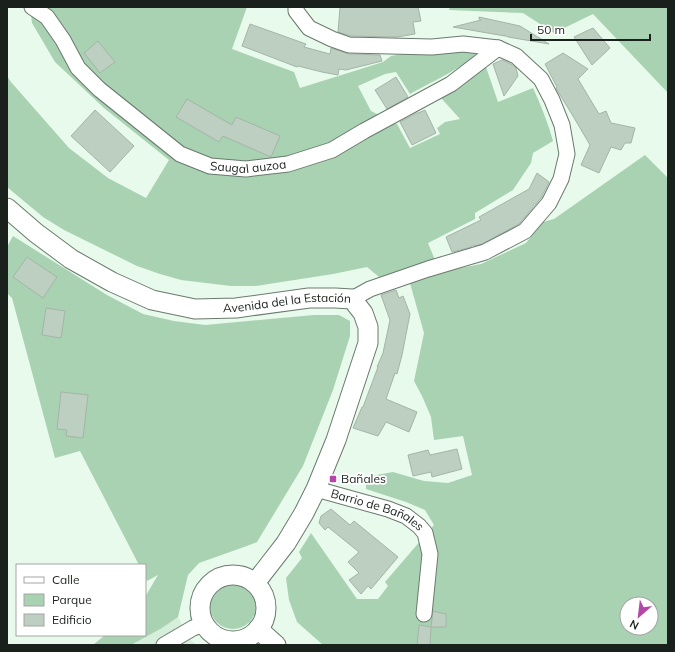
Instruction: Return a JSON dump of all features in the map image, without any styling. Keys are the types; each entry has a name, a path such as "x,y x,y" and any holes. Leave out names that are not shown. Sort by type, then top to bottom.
{"street":[{"name":"Saugal auzoa","path":"32,7 47,17 63,40 78,68 99,89 180,154 210,166 246,169 288,164 332,150 451,84 498,48"},
{"path":"296,7 296,11 309,28 332,39 350,45 432,47 463,44 498,48 516,56 541,78 562,125 567,154 562,179 549,203 525,231 485,252 428,269 370,289 352,299"},
{"name":"Avenida del la Estación","path":"7,208 36,233 71,259 112,282 152,300 195,308 236,308 309,298 352,299 363,313 368,327 368,343 336,440 316,489 304,513 286,543 255,583"},
{"name":"Barrio de Bañales","path":"316,489 400,513 419,526 425,533 430,554 424,614"},
{"path":"226,575 236,575 255,583 262,591 266,611 264,620 258,629 252,635 243,640 225,640 216,637 203,624 200,614 199,604 202,594 208,585 216,579 226,575"},
{"path":"164,645 193,628 203,624"},
{"path":"258,629 276,645"}],"shaded area":[{"path":"178,617 189,639 197,645 131,645 162,628"}],"green space":[{"path":"30,7 247,7 232,49 294,72 300,88 383,62 391,56 407,53 479,50 458,68 410,94 396,72 385,74 358,86 371,111 397,124 410,148 440,134 437,128 445,122 460,119 441,98 486,67 498,102 533,88 553,141 533,153 531,163 513,190 475,213 475,219 428,243 435,260 445,271 481,264 526,243 543,222 554,219 645,155 668,178 668,645 323,645 297,622 289,600 286,578 302,558 299,552 311,533 357,599 378,599 388,586 385,582 434,525 425,510 366,489 366,477 393,472 424,481 448,483 472,475 463,436 434,440 431,417 414,381 424,333 406,269 379,277 367,267 256,286 231,286 181,280 160,274 137,266 64,230 43,217 7,187 7,76 69,148 108,178 146,198 169,160 104,108 55,62 32,23"},
{"path":"450,7 668,7 668,93 593,14 554,33 523,13 449,10"},
{"path":"13,236 107,295 143,314 174,321 205,325 314,315 339,315 350,321 350,336 333,390 303,466 257,542 199,563 188,575 178,617 162,628 131,645 93,645 104,636 146,636 146,595 158,575 147,581 146,564 138,564 80,451 55,458 12,298 7,293 7,247"},
{"path":"238,583 250,589 255,597 255,615 250,623 242,628 228,629 216,623 211,615 210,601 216,589 224,584"}],"building":[{"path":"340,7 418,7 421,21 413,22 415,34 397,37 351,36 338,32"},
{"path":"479,17 520,26 549,44 453,27 481,20"},
{"path":"250,24 306,44 304,47 330,54 331,48 349,54 380,55 382,61 346,70 339,69 338,75 297,67 242,46"},
{"path":"593,28 610,48 592,65 574,37"},
{"path":"98,41 115,62 100,73 84,53"},
{"path":"563,53 588,69 578,79 599,114 606,111 611,123 635,128 631,143 625,143 621,150 611,147 599,173 581,165 590,145 557,90 557,87 545,64"},
{"path":"502,60 516,68 518,76 504,96 493,64"},
{"path":"396,77 408,97 387,109 375,90"},
{"path":"187,99 232,125 236,117 280,136 271,157 223,136 219,142 176,117"},
{"path":"95,110 134,146 110,172 71,136"},
{"path":"425,110 436,133 412,145 400,122"},
{"path":"537,173 549,182 541,198 519,224 482,244 452,252 446,237 481,220 479,217 529,189"},
{"path":"27,257 57,277 43,298 13,277"},
{"path":"396,290 399,298 403,296 410,314 397,374 395,373 386,399 417,412 409,432 386,422 378,436 353,428 363,407 383,353 390,320 381,295"},
{"path":"46,308 65,311 61,338 42,335"},
{"path":"61,392 88,395 83,438 66,436 67,430 57,429"},
{"path":"457,449 462,469 432,477 431,472 413,476 408,455 428,450 430,455"},
{"path":"331,509 350,525 354,521 398,557 371,589 368,586 361,594 349,580 359,573 348,562 359,552 328,527 325,530 319,523 321,516"},
{"path":"433,611 446,614 446,627 431,627"},
{"path":"419,625 431,627 430,645 417,645"}],"place":[{"name":"Bañales","path":"333,479"}]}
